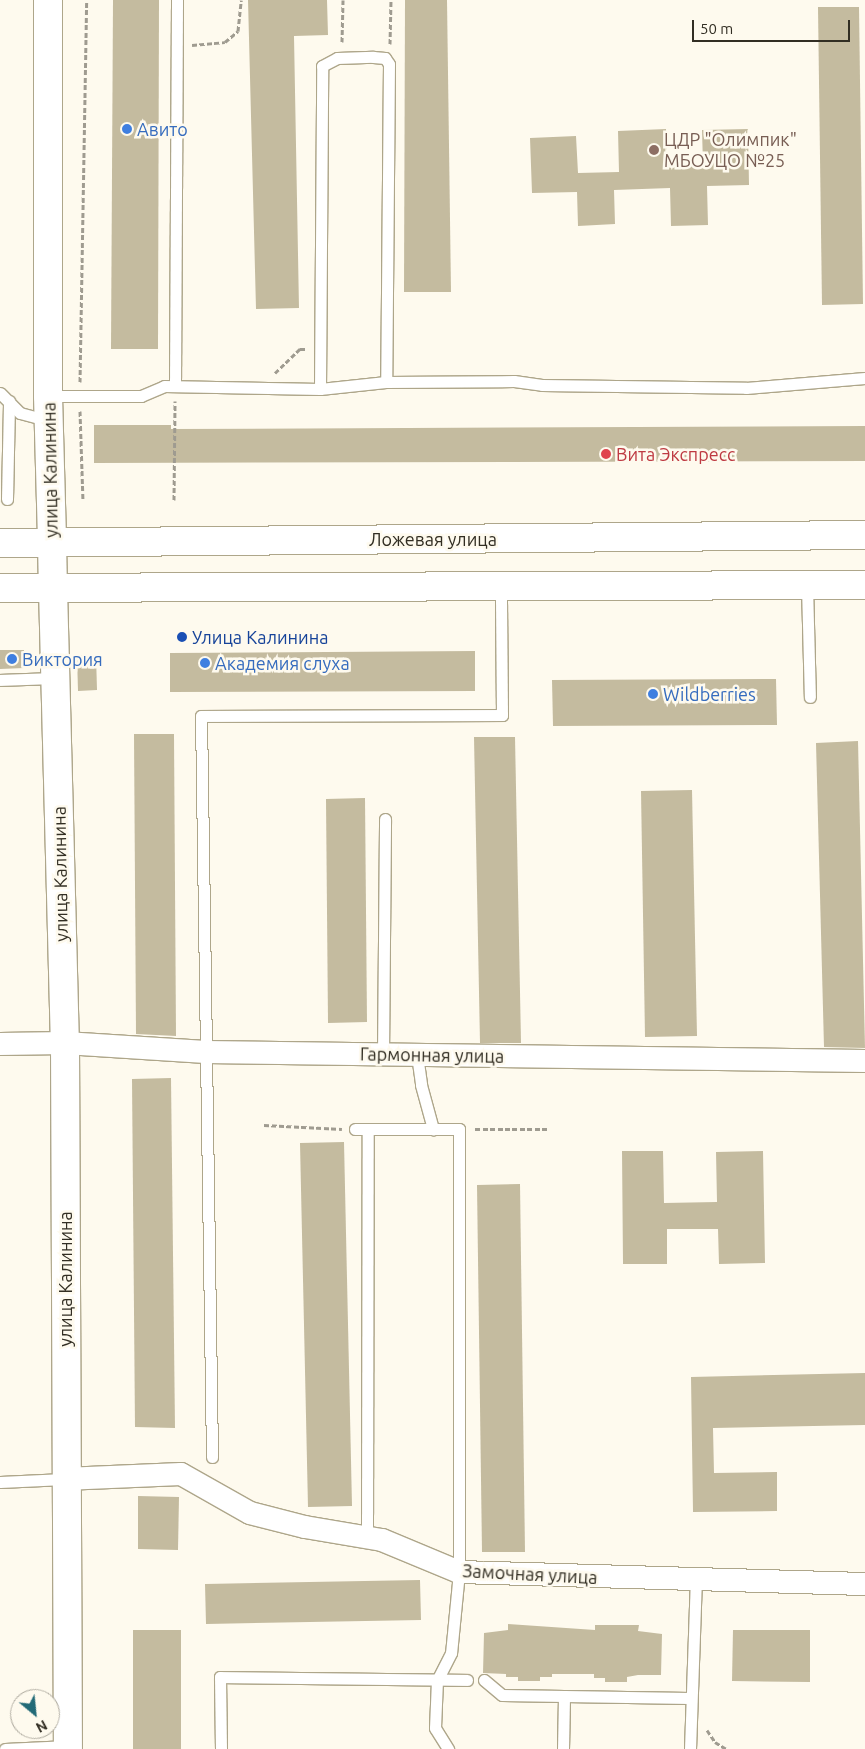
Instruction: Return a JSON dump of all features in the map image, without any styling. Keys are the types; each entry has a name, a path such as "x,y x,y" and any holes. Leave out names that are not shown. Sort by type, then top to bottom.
{"main road":[{"name":"улица Калинина","path":"48,0 49,408 64,1044 64,1479 68,1747"},
{"name":"Ложевая улица","path":"0,543 865,535"},
{"path":"0,588 500,588 865,585"}],"street":[{"name":"Гармонная улица","path":"0,1044 64,1044 206,1052 865,1061"},
{"name":"Замочная улица","path":"64,1479 182,1474 250,1513 305,1527 367,1536 407,1548 459,1572 696,1581 865,1584"}],"lane":[{"path":"175,386 177,0"},
{"path":"320,389 322,66 342,58 385,58 389,64 386,382"},
{"path":"0,393 28,417 80,396 141,396 164,386 320,389 386,382 514,381 542,385 746,388 865,378"},
{"path":"7,500 10,400"},
{"path":"807,586 810,697"},
{"path":"212,1457 201,716 502,715 500,588"},
{"path":"0,680 55,678"},
{"path":"384,1054 385,819"},
{"path":"417,1055 421,1085 433,1129"},
{"path":"355,1129 459,1129 459,1572 451,1653 437,1680 435,1728 448,1749"},
{"path":"367,1536 368,1130"},
{"path":"0,1482 64,1479"},
{"path":"690,1749 689,1698 694,1670 696,1581"},
{"path":"221,1749 220,1677 467,1680"},
{"path":"484,1680 502,1695 689,1698"},
{"path":"563,1749 564,1696"},
{"path":"5,1749 68,1747"}],"path":[{"path":"83,500 80,396 87,0"},
{"path":"177,46 225,42 231,38 238,32 241,24 241,0"},
{"path":"342,58 343,0"},
{"path":"389,64 390,0"},
{"path":"260,387 300,349 320,350"},
{"path":"174,500 175,386"},
{"path":"264,1125 355,1129"},
{"path":"459,1129 547,1130"}],"building":[{"path":"113,0 159,0 158,349 111,349"},
{"path":"248,0 327,0 328,35 294,36 299,308 256,309"},
{"path":"405,0 447,0 451,292 404,292"},
{"path":"818,7 859,7 863,304 822,305"},
{"path":"666,129 667,167 703,165 702,130 748,129 749,185 707,186 708,225 671,226 670,188 614,190 615,224 578,226 577,192 532,193 530,138 576,136 578,173 619,172 618,131"},
{"path":"94,425 171,425 171,429 865,426 865,461 94,463"},
{"name":"Виктория","path":"0,650 24,650 24,668 0,669"},
{"path":"475,651 475,691 170,692 170,653"},
{"path":"77,655 96,655 97,690 78,691"},
{"path":"776,679 777,725 553,726 552,680"},
{"path":"134,734 174,734 176,1036 136,1034"},
{"path":"474,737 515,737 521,1043 480,1043"},
{"path":"858,741 865,1048 824,1047 816,743"},
{"path":"692,790 697,1036 645,1037 641,791"},
{"path":"365,798 367,1022 328,1023 326,799"},
{"path":"171,1078 175,1428 135,1427 132,1079"},
{"path":"344,1142 352,1506 308,1507 300,1143"},
{"path":"622,1151 663,1151 664,1203 717,1202 716,1152 763,1151 765,1263 719,1264 718,1229 667,1229 667,1264 623,1264"},
{"path":"520,1184 525,1552 482,1552 477,1185"},
{"path":"865,1373 865,1425 713,1428 714,1473 777,1472 777,1511 693,1512 691,1377"},
{"path":"138,1496 179,1497 178,1550 138,1549"},
{"path":"420,1580 421,1620 206,1624 205,1584"},
{"path":"508,1624 595,1630 595,1625 639,1625 638,1631 662,1634 661,1675 638,1675 627,1677 627,1682 605,1682 605,1678 594,1678 594,1674 552,1674 552,1677 540,1677 540,1681 518,1681 518,1677 506,1677 506,1674 483,1673 484,1633 508,1630"},
{"path":"133,1630 181,1630 181,1749 133,1749"},
{"path":"733,1630 810,1630 810,1682 732,1681"}],"place":[{"name":"Авито","path":"127,129"},
{"name":"ЦДР \"Олимпик\" МБОУЦО №25","path":"654,150"},
{"name":"Вита Экспресс","path":"606,454"},
{"name":"Улица Калинина","path":"182,637"},
{"name":"Виктория","path":"12,659"},
{"name":"Академия слуха","path":"205,663"},
{"name":"Wildberries","path":"653,694"}]}
